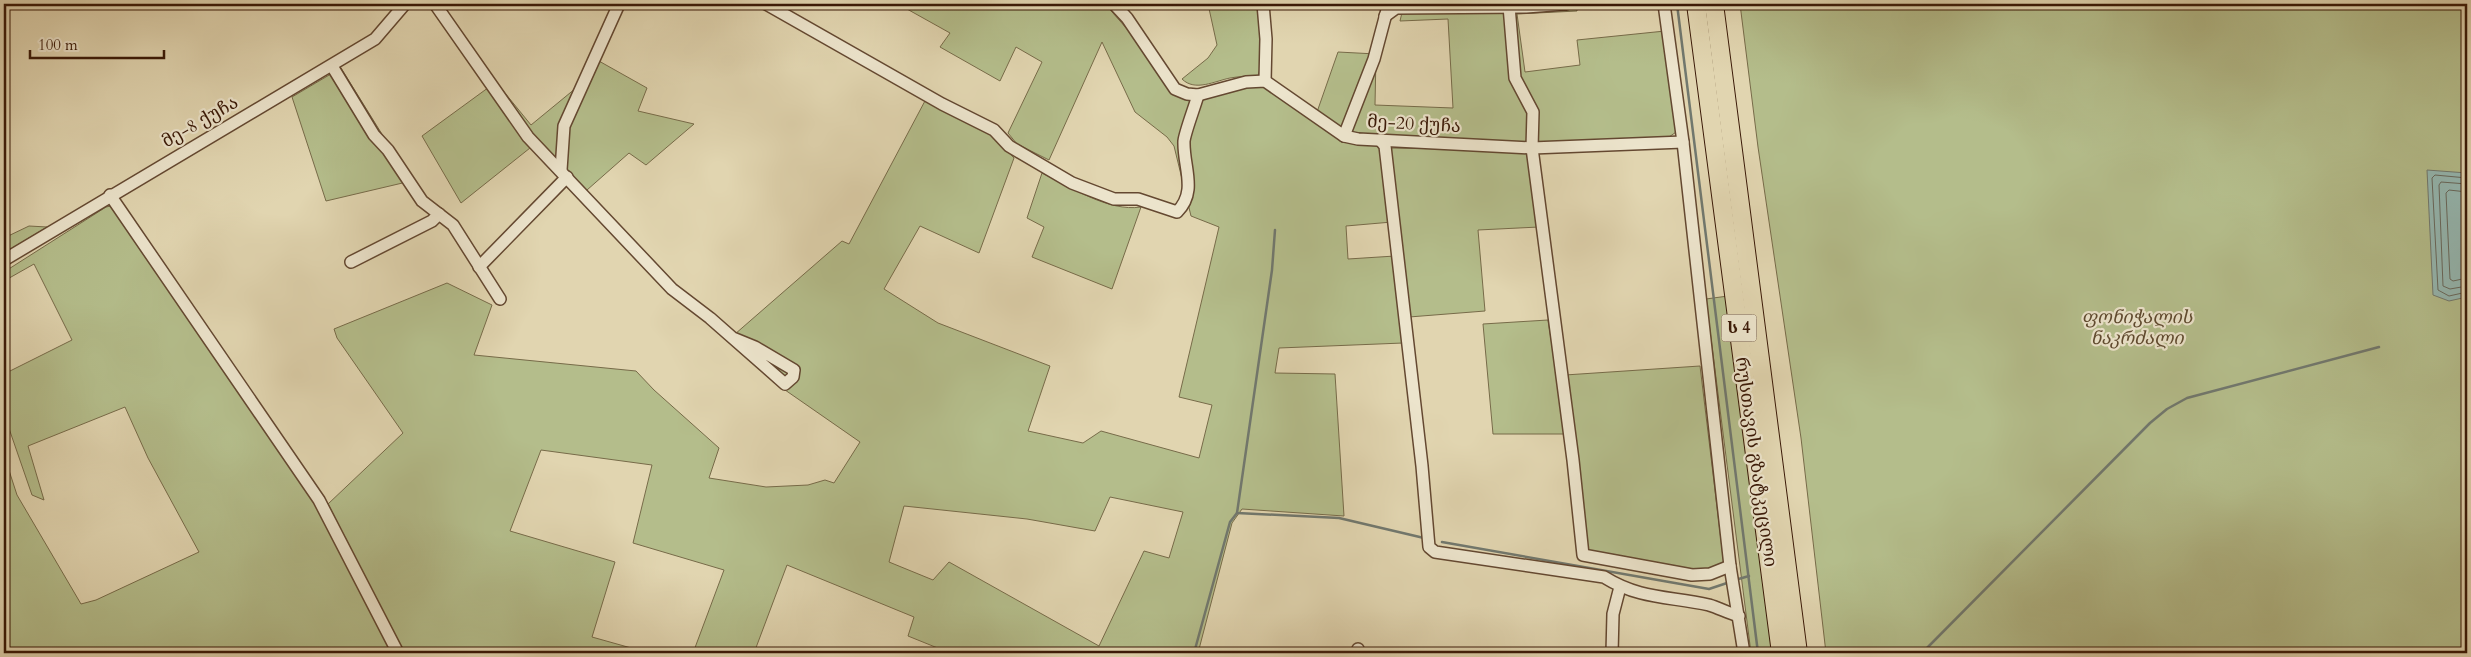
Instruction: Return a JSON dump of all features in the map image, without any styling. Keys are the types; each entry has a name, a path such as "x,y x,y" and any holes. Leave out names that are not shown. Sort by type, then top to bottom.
{"highway":[{"name":"რუსთავის გზატკეცილი","path":"1696,4 1781,653"},
{"name":"რუსთავის გზატკეცილი","path":"1714,4 1798,653"}],"street":[{"name":"მე-8 ქუჩა","path":"4,260 110,195 375,39 405,4"},
{"path":"435,4 528,138 672,289 785,384 793,377 794,370 755,347 732,338"},
{"path":"479,267 564,174 564,126 619,4"},
{"path":"766,4 942,104 994,130 1008,146 1072,183 1114,199 1138,199 1177,212 1184,205 1190,190 1184,140 1198,95"},
{"path":"1114,4 1169,78 1175,89 1187,94 1198,95 1246,82 1265,81 1266,39 1263,4"},
{"path":"1344,136 1374,60 1385,16 1390,4"},
{"path":"1385,16 1396,8 1566,4"},
{"path":"1664,4 1683,142 1731,570 1744,653"},
{"path":"1513,6 1515,78 1533,112 1532,148 1573,460 1583,555 1692,575 1731,570"},
{"path":"332,66 374,135 388,150 422,200 453,225 500,299"},
{"name":"მე-20 ქუჩა","path":"1265,81 1344,136 1380,140 1532,148 1683,142"},
{"path":"1380,140 1385,146 1422,466 1429,547 1435,552 1604,577 1620,587 1649,597 1710,606 1739,616"},
{"path":"110,195 319,500 398,653"},
{"path":"351,262 432,221 439,214"},
{"path":"1612,653 1613,614 1620,587"}],"green space":[{"path":"898,4 1105,4 1187,97 1241,86 1265,84 1355,144 1382,146 1392,222 1346,226 1348,259 1395,256 1403,343 1279,348 1275,373 1335,374 1344,516 1242,509 1232,523 1198,653 944,653 945,651 908,636 914,617 787,565 754,653 693,653 724,570 633,543 652,465 541,450 510,531 615,562 592,637 649,653 404,653 328,504 403,433 337,338 334,329 447,283 492,305 474,355 636,371 654,390 719,448 709,478 766,487 808,485 825,480 834,483 860,442 775,383 727,341 842,241 849,244 926,99 990,132 1014,158 979,253 920,226 884,289 938,323 1050,366 1028,431 1083,443 1101,431 1199,458 1212,405 1179,397 1219,227 1191,216 1174,146 1167,137 1135,112 1102,42 1049,160 1017,144 1008,133 1042,62 1016,47 1000,81 940,47 950,33","holes":["1110,497 1183,512 1169,558 1144,551 1099,646 949,562 933,580 889,562 904,506 1027,519 1095,531"]},
{"path":"1208,4 1230,4 1231,7 1261,6 1261,65 1258,76 1233,77 1199,85 1187,83 1182,79 1208,58 1217,45"},
{"path":"1404,4 1577,4 1577,11 1517,14 1525,72 1580,65 1577,40 1665,31 1679,130 1669,137 1527,146 1396,139 1345,132 1317,112 1338,52 1376,54 1375,105 1453,108 1448,19 1400,21"},
{"name":"ფონიჭალის ნაკრძალი","path":"1740,4 2467,4 2467,653 1826,653 1801,438 1758,147"},
{"path":"590,56 647,88 638,111 694,124 646,165 629,153 587,190 566,169 530,148 461,203 422,136 496,82 531,125 576,88"},
{"path":"341,68 411,181 326,201 292,97"},
{"path":"1389,148 1528,150 1539,227 1478,230 1485,311 1409,317"},
{"path":"1042,173 1103,202 1128,208 1141,207 1112,289 1032,257 1044,227 1027,218"},
{"path":"111,206 315,500 392,653 4,653 4,455 17,495 81,604 96,600 199,552 148,458 125,407 28,446 44,500 32,495 4,414 4,374 72,340 34,264 4,281 4,272 106,207"},
{"path":"29,226 47,227 4,253 4,238"},
{"path":"1728,296 1776,653 1751,653 1706,299"},
{"path":"1548,320 1566,434 1493,434 1483,324"},
{"path":"1700,366 1724,565 1697,572 1593,556 1584,547 1565,375"}],"water":[{"path":"2427,170 2467,173 2467,297 2449,301 2433,295"}],"waterway":[{"path":"1677,4 1758,653"},
{"path":"1275,230 1272,270 1237,513 1339,518 1424,538"},
{"path":"1922,653 2150,423 2167,409 2187,398 2379,347"},
{"path":"1194,653 1230,522 1237,513"},
{"path":"1442,542 1709,589 1730,582"},
{"path":"1735,580 1749,576"}]}
